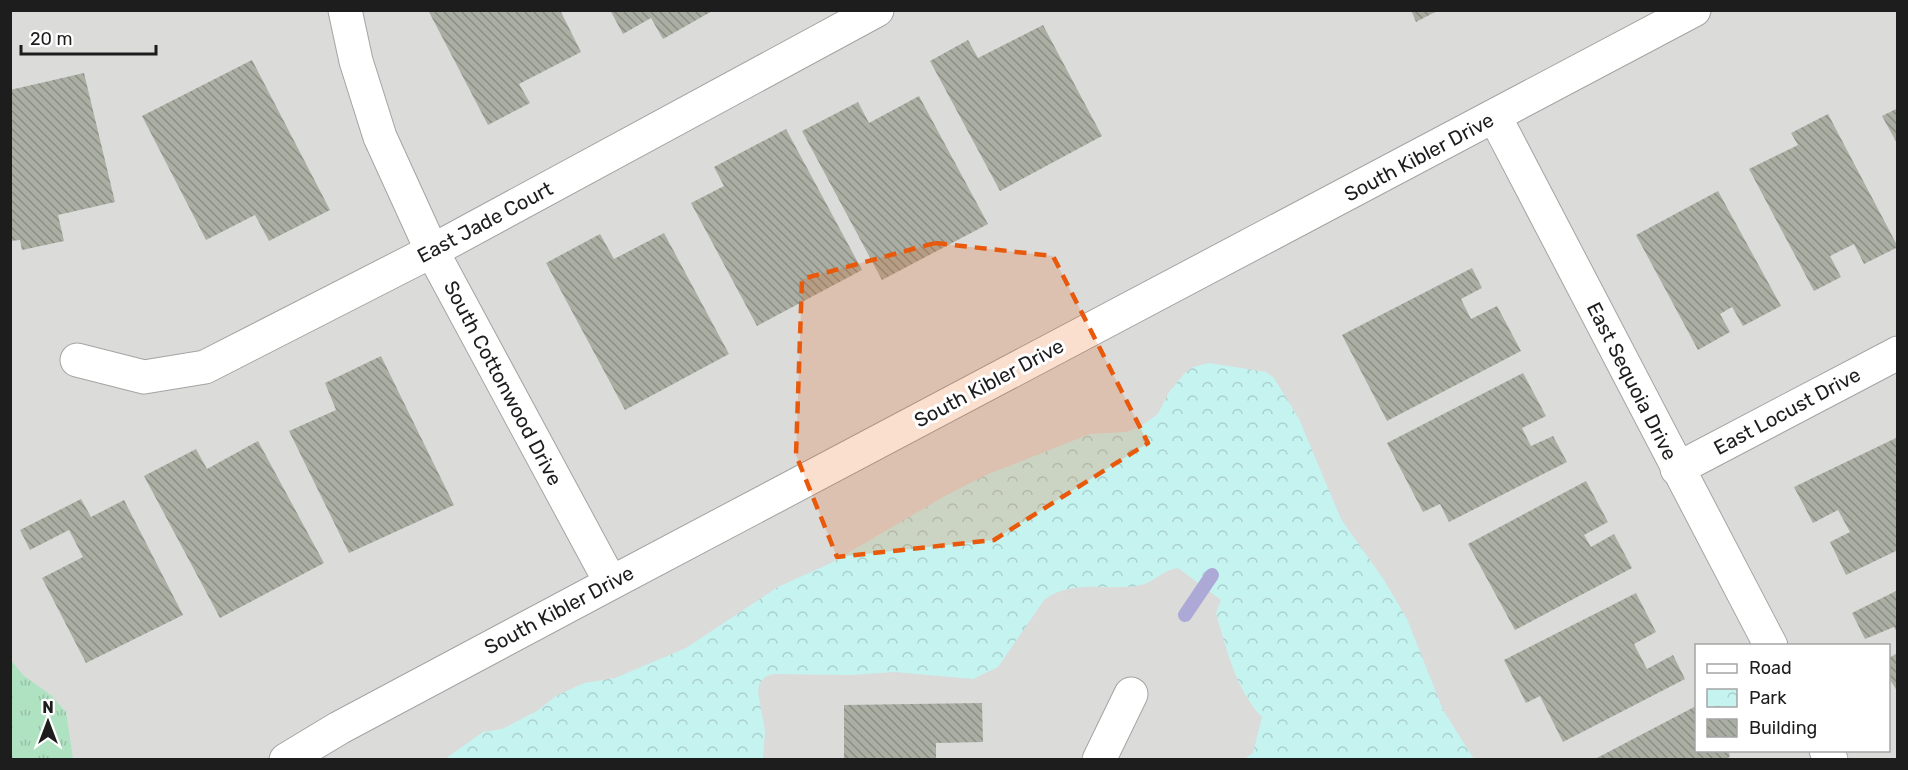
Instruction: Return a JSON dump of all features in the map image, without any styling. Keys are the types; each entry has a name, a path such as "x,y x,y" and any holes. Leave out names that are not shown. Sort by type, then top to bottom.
{"street":[{"name":"South Cottonwood Drive","path":"345,10 356,61 380,137 432,251 611,583"},
{"name":"East Jade Court","path":"77,360 144,377 205,367 432,251 877,10"},
{"name":"South Kibler Drive","path":"286,759 339,728 611,583 1694,10"},
{"name":"East Sequoia Drive","path":"1495,117 1770,644"},
{"name":"East Locust Drive","path":"1677,469 1898,353"},
{"path":"1099,759 1131,694"}],"highlighted area":[{"path":"935,243 1053,256 1148,443 994,540 837,557 796,455 802,279"}],"shaded area":[{"path":"10,11 1897,11 1897,759 11,759"}],"green space":[{"path":"1209,363 1266,372 1274,378 1299,419 1341,519 1384,580 1407,619 1443,710 1474,759 1244,759 1253,753 1262,717 1245,695 1228,654 1216,613 1221,600 1178,568 1141,585 1079,587 1055,593 1044,600 998,667 973,679 894,672 851,675 773,674 765,677 759,684 758,693 765,731 763,759 445,759 483,732 502,729 537,711 556,696 584,683 615,678 686,648 778,587 831,563 945,496 986,475 1090,434 1126,432 1141,426 1158,414 1169,392 1184,374 1193,367"},
{"path":"11,660 23,675 52,696 66,712 73,759 11,759"}],"building":[{"path":"428,10 560,10 581,52 519,84 530,103 488,125"},
{"path":"610,10 714,10 663,39 651,18 623,34"},
{"path":"1411,10 1439,10 1416,22"},
{"path":"1043,25 1102,136 1000,191 930,61 968,40 978,58"},
{"path":"252,60 330,210 269,241 255,215 206,240 142,116"},
{"path":"84,73 115,202 58,215 64,241 22,250 20,240 10,241 10,90"},
{"path":"919,96 988,224 882,280 802,131 858,102 869,123"},
{"path":"1898,108 1898,145 1882,116"},
{"path":"1828,114 1898,247 1864,264 1854,244 1830,256 1841,277 1814,291 1749,169 1798,145 1791,133"},
{"path":"786,129 862,270 757,326 691,203 724,186 714,167"},
{"path":"1718,191 1781,306 1743,326 1732,307 1720,314 1730,332 1698,350 1636,235"},
{"path":"664,233 729,354 625,410 546,263 600,234 614,259"},
{"path":"1472,268 1482,288 1461,299 1471,319 1497,306 1521,351 1387,421 1342,335"},
{"path":"381,356 454,505 349,553 289,431 336,410 325,383"},
{"path":"1523,373 1546,416 1522,428 1531,446 1553,436 1567,462 1449,522 1440,504 1423,512 1387,443"},
{"path":"1898,437 1898,550 1846,575 1830,542 1850,532 1838,510 1813,523 1794,487"},
{"path":"258,441 324,563 220,618 144,476 196,449 207,469"},
{"path":"1586,481 1608,522 1584,535 1591,547 1614,534 1632,568 1515,630 1468,544"},
{"path":"81,499 91,517 124,500 183,615 86,663 42,578 83,557 69,530 30,550 20,530"},
{"path":"1898,590 1898,634 1894,627 1865,639 1852,613"},
{"path":"1636,593 1656,632 1634,644 1647,669 1673,655 1685,679 1563,742 1540,696 1526,703 1504,660"},
{"path":"1898,653 1898,692 1890,680 1890,657"},
{"path":"982,703 983,742 936,743 936,760 844,760 844,705"},
{"path":"1695,707 1695,752 1729,752 1730,756 1726,760 1593,760"}],"waterway":[{"path":"1185,615 1212,575"}]}
